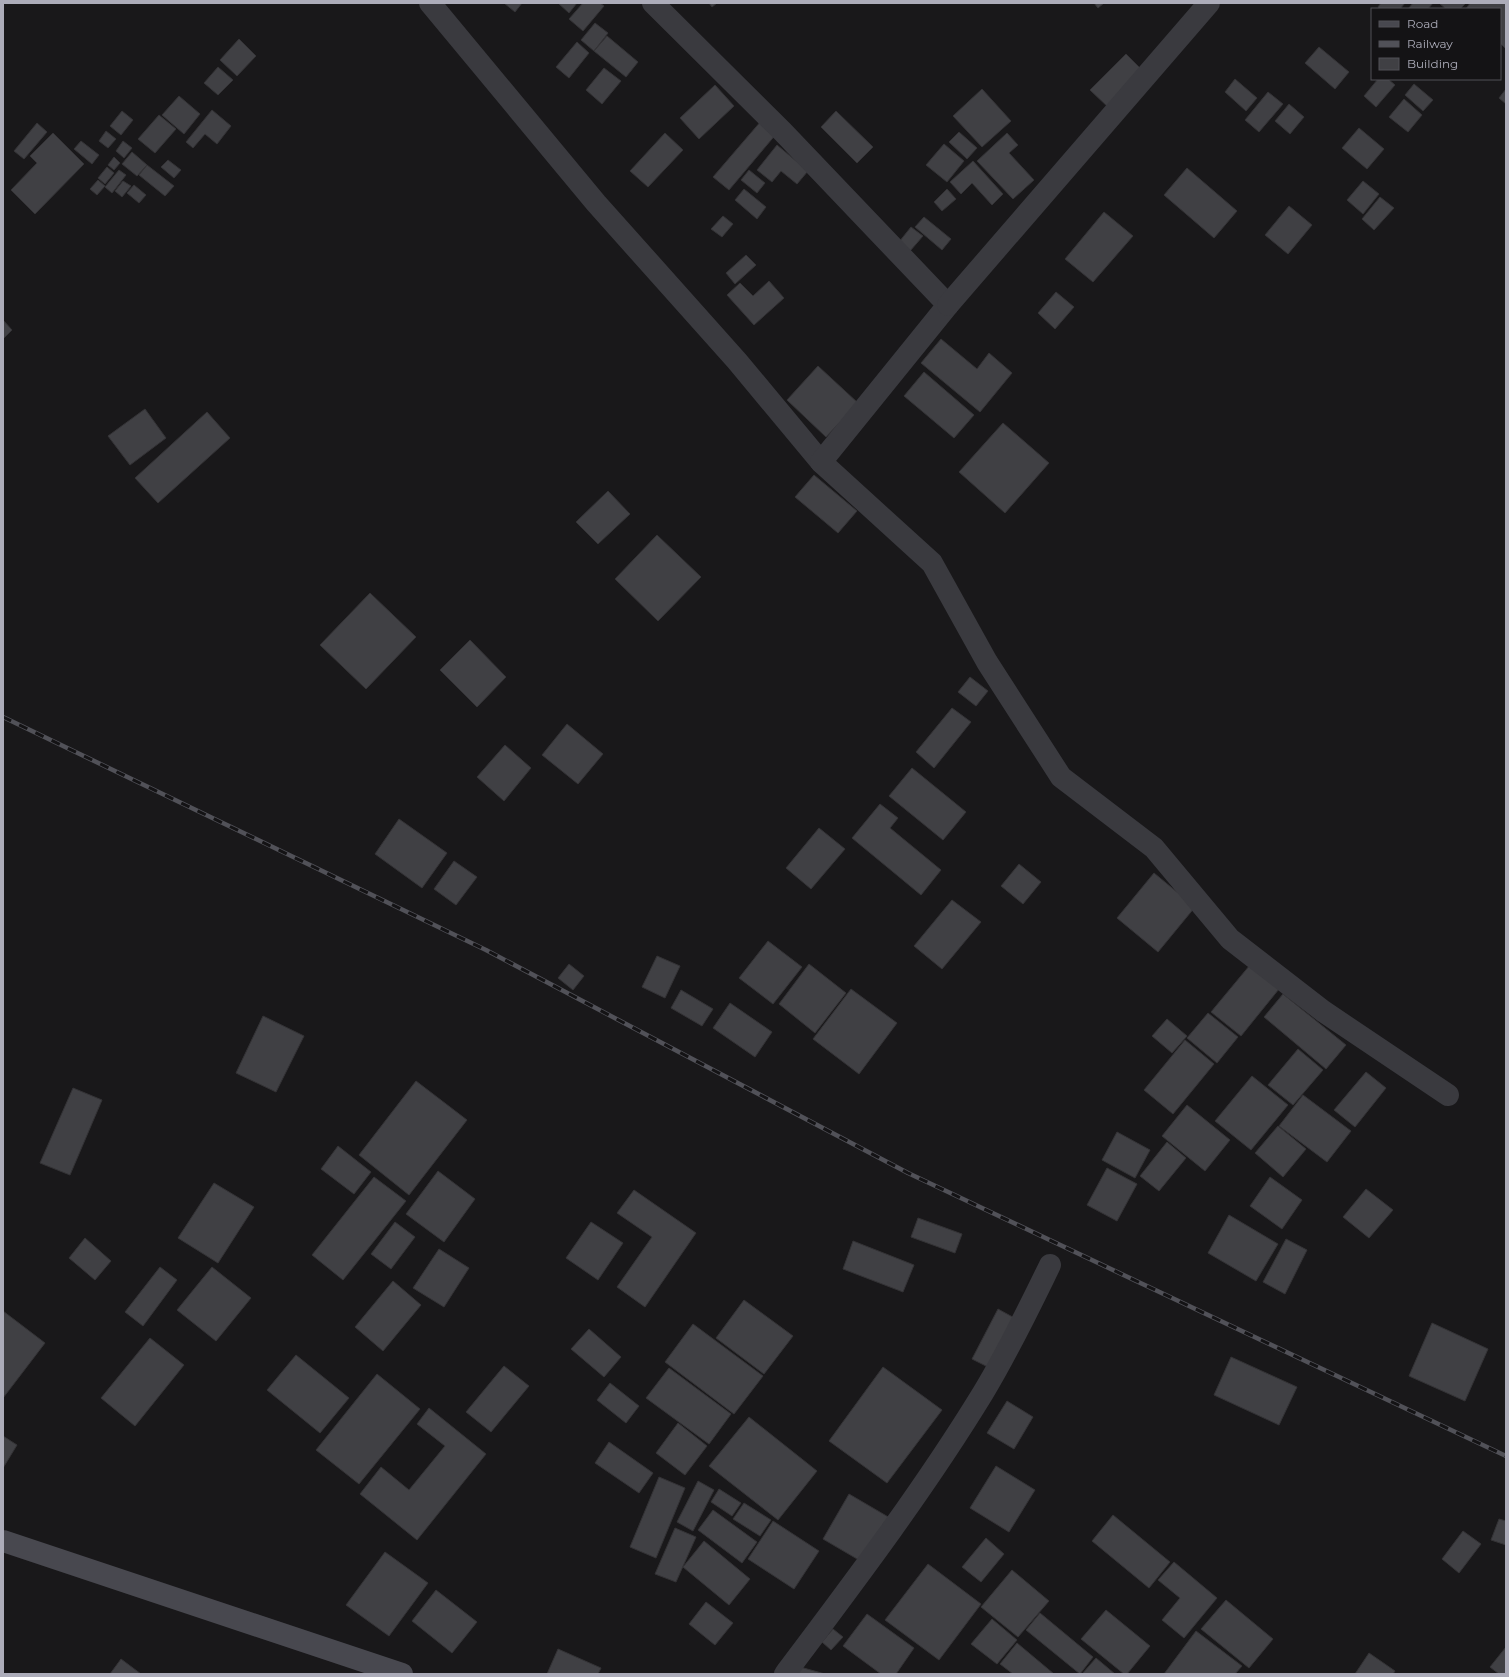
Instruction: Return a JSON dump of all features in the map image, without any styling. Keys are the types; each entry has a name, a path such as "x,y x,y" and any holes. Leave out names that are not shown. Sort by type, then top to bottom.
{"street":[{"path":"430,3 596,204 736,361 821,462 932,563 987,662 1061,777 1154,848 1230,939 1323,1011 1448,1095"},
{"path":"653,3 783,132 948,305"},
{"path":"821,462 948,305 1209,3"},
{"path":"785,1674 866,1568 919,1492 983,1393 1018,1330 1050,1265"},
{"path":"3,1541 402,1674"}],"building":[{"path":"504,3 522,3 515,12"},
{"path":"558,3 577,3 569,13"},
{"path":"583,3 600,3 604,6 583,31 569,19"},
{"path":"709,3 717,3 712,7"},
{"path":"1094,3 1104,3 1098,8"},
{"path":"1381,3 1405,3 1401,8 1378,7"},
{"path":"1413,3 1433,3 1429,8 1409,8"},
{"path":"1439,3 1466,3 1461,8 1445,8"},
{"path":"1470,3 1506,3 1506,49 1501,44 1501,8 1467,8"},
{"path":"595,23 608,33 594,51 581,40"},
{"path":"607,36 638,62 626,77 594,51"},
{"path":"239,39 256,56 237,76 220,60"},
{"path":"577,42 589,53 569,78 556,67"},
{"path":"1319,47 1349,72 1335,89 1305,63"},
{"path":"1126,54 1145,73 1109,108 1090,90"},
{"path":"218,67 233,80 218,95 204,83"},
{"path":"604,68 621,81 602,104 586,90"},
{"path":"1235,79 1257,98 1246,111 1225,92"},
{"path":"1377,80 1389,80 1395,85 1376,107 1364,96"},
{"path":"1414,84 1433,100 1423,111 1405,95"},
{"path":"715,85 734,106 699,139 680,118"},
{"path":"982,89 1011,121 982,147 953,116"},
{"path":"1506,89 1506,104 1499,98"},
{"path":"1268,92 1283,104 1259,132 1245,120"},
{"path":"179,96 200,114 184,134 162,115"},
{"path":"1404,99 1422,115 1408,132 1389,117"},
{"path":"1289,104 1304,117 1290,134 1275,121"},
{"path":"212,110 231,126 217,144 205,134 193,148 186,142"},
{"path":"122,111 133,120 121,135 110,126"},
{"path":"836,111 873,147 857,163 821,127"},
{"path":"159,115 176,129 155,153 138,139"},
{"path":"762,120 777,133 729,190 713,177"},
{"path":"37,123 47,132 24,159 14,151"},
{"path":"1359,128 1384,149 1367,169 1342,148"},
{"path":"106,131 116,139 108,148 99,141"},
{"path":"959,132 977,148 967,159 949,142"},
{"path":"53,133 84,164 35,214 11,190 37,163 30,156"},
{"path":"665,133 683,150 648,187 630,171"},
{"path":"1007,133 1018,145 1009,153 1034,180 1013,199 977,161"},
{"path":"81,141 99,155 92,164 74,149"},
{"path":"123,141 132,148 124,158 116,151"},
{"path":"944,144 964,161 947,182 926,165"},
{"path":"777,145 808,171 797,184 781,171 772,182 757,170"},
{"path":"132,152 147,165 137,176 122,164"},
{"path":"114,157 120,163 114,170 108,165"},
{"path":"168,160 181,170 174,178 161,167"},
{"path":"973,161 1003,194 992,205 972,183 961,194 950,182"},
{"path":"147,165 174,186 165,196 139,175"},
{"path":"107,167 114,173 105,184 98,178"},
{"path":"1187,168 1237,211 1214,238 1164,195"},
{"path":"119,170 126,175 112,193 105,187"},
{"path":"749,170 765,183 757,193 741,180"},
{"path":"98,180 105,186 97,195 90,189"},
{"path":"123,181 131,186 122,197 115,191"},
{"path":"1363,181 1379,194 1363,214 1347,200"},
{"path":"134,185 146,195 139,203 127,193"},
{"path":"744,189 766,207 757,219 735,200"},
{"path":"947,189 956,199 942,211 934,202"},
{"path":"1380,197 1394,208 1374,230 1362,219"},
{"path":"1289,206 1312,225 1288,254 1265,235"},
{"path":"1104,212 1133,236 1093,282 1065,259"},
{"path":"723,216 733,224 722,237 711,229"},
{"path":"924,217 951,239 942,250 915,227"},
{"path":"911,227 923,236 910,251 899,242"},
{"path":"746,255 756,265 735,284 726,273"},
{"path":"769,281 784,298 754,325 727,295 740,283 753,296"},
{"path":"1056,292 1074,307 1055,329 1038,313"},
{"path":"3,320 12,330 3,339"},
{"path":"941,339 977,369 989,353 1012,373 980,412 921,363"},
{"path":"818,366 858,403 826,437 787,400"},
{"path":"924,372 974,415 954,438 904,396"},
{"path":"145,409 166,438 130,465 108,436"},
{"path":"207,412 230,438 158,503 135,478"},
{"path":"1003,423 1049,463 1005,513 959,472"},
{"path":"814,475 857,511 838,533 795,497"},
{"path":"608,491 630,514 598,544 576,522"},
{"path":"657,535 701,577 658,621 615,579"},
{"path":"370,593 416,637 366,689 320,645"},
{"path":"470,640 506,677 477,707 440,670"},
{"path":"970,677 988,691 976,706 958,692"},
{"path":"952,708 971,722 934,768 916,752"},
{"path":"567,724 603,754 578,784 542,755"},
{"path":"505,745 531,768 504,801 477,777"},
{"path":"912,768 966,812 943,840 889,796"},
{"path":"880,804 898,818 890,828 941,870 921,895 852,838"},
{"path":"399,819 447,853 422,888 375,854"},
{"path":"819,828 845,849 811,889 786,868"},
{"path":"454,861 477,877 456,905 434,889"},
{"path":"1019,864 1041,882 1023,904 1001,886"},
{"path":"1154,873 1195,907 1158,952 1117,918"},
{"path":"952,900 981,922 942,969 914,946"},
{"path":"768,941 802,967 773,1004 739,978"},
{"path":"657,956 680,966 665,998 642,987"},
{"path":"569,964 584,976 573,990 558,978"},
{"path":"809,964 846,993 815,1033 779,1004"},
{"path":"1250,965 1279,989 1241,1036 1211,1012"},
{"path":"851,989 897,1023 859,1074 813,1039"},
{"path":"681,990 713,1009 702,1026 671,1008"},
{"path":"1283,994 1346,1045 1326,1069 1264,1017"},
{"path":"730,1003 772,1032 755,1057 713,1028"},
{"path":"1208,1013 1238,1037 1217,1063 1187,1038"},
{"path":"263,1016 304,1036 276,1092 236,1073"},
{"path":"1167,1019 1187,1036 1172,1053 1152,1036"},
{"path":"1185,1040 1214,1064 1173,1114 1144,1090"},
{"path":"1298,1049 1323,1070 1293,1105 1268,1085"},
{"path":"1366,1072 1386,1088 1355,1127 1334,1110"},
{"path":"1252,1076 1288,1105 1251,1150 1215,1121"},
{"path":"416,1081 467,1120 409,1195 359,1155"},
{"path":"73,1088 102,1100 70,1175 40,1163"},
{"path":"1303,1095 1351,1131 1327,1162 1279,1126"},
{"path":"1187,1105 1230,1140 1205,1171 1162,1136"},
{"path":"1278,1126 1306,1149 1283,1177 1255,1153"},
{"path":"1117,1132 1150,1150 1135,1178 1102,1160"},
{"path":"1167,1142 1186,1158 1159,1191 1140,1176"},
{"path":"338,1146 371,1172 354,1194 321,1169"},
{"path":"1107,1168 1137,1184 1117,1221 1087,1205"},
{"path":"438,1171 475,1199 444,1242 406,1214"},
{"path":"374,1177 406,1201 343,1280 312,1255"},
{"path":"1270,1177 1302,1200 1282,1229 1250,1206"},
{"path":"214,1183 254,1207 218,1263 178,1238"},
{"path":"1366,1189 1393,1210 1369,1238 1343,1217"},
{"path":"634,1190 696,1233 645,1307 617,1287 652,1237 617,1213"},
{"path":"1229,1215 1278,1244 1256,1281 1208,1253"},
{"path":"918,1218 962,1234 955,1253 911,1237"},
{"path":"395,1222 415,1237 391,1269 371,1254"},
{"path":"591,1222 623,1243 598,1280 566,1258"},
{"path":"85,1238 111,1261 95,1280 69,1258"},
{"path":"1286,1239 1307,1250 1285,1294 1263,1282"},
{"path":"853,1241 914,1265 903,1292 843,1269"},
{"path":"439,1249 469,1268 444,1307 413,1288"},
{"path":"160,1267 177,1280 143,1326 125,1312"},
{"path":"212,1267 251,1298 216,1341 177,1310"},
{"path":"393,1281 421,1305 383,1351 355,1327"},
{"path":"744,1300 793,1336 764,1374 716,1338"},
{"path":"998,1309 1018,1320 992,1369 972,1359"},
{"path":"3,1311 45,1343 3,1398"},
{"path":"1432,1323 1488,1349 1465,1401 1409,1376"},
{"path":"693,1324 763,1376 734,1414 665,1362"},
{"path":"589,1329 621,1357 604,1377 571,1349"},
{"path":"150,1338 184,1365 135,1426 101,1398"},
{"path":"296,1355 349,1398 320,1433 267,1390"},
{"path":"1231,1357 1297,1387 1279,1425 1214,1395"},
{"path":"504,1366 529,1386 491,1432 466,1412"},
{"path":"883,1367 942,1410 887,1483 829,1441"},
{"path":"669,1368 731,1414 709,1444 646,1398"},
{"path":"377,1374 420,1409 359,1484 316,1450"},
{"path":"610,1383 639,1406 626,1423 597,1400"},
{"path":"1007,1401 1033,1417 1014,1449 987,1433"},
{"path":"429,1408 486,1454 417,1540 360,1494 381,1467 409,1490 445,1446 417,1424"},
{"path":"749,1417 817,1471 778,1520 709,1466"},
{"path":"678,1423 707,1446 685,1475 656,1453"},
{"path":"3,1436 17,1445 3,1468"},
{"path":"609,1442 653,1473 639,1493 595,1463"},
{"path":"996,1466 1035,1490 1009,1532 970,1508"},
{"path":"659,1477 685,1488 656,1558 630,1547"},
{"path":"698,1481 714,1490 693,1531 677,1522"},
{"path":"719,1489 741,1503 732,1516 711,1502"},
{"path":"849,1494 890,1518 864,1563 823,1539"},
{"path":"744,1503 771,1520 760,1536 733,1519"},
{"path":"713,1510 757,1542 742,1563 698,1530"},
{"path":"1113,1515 1170,1562 1149,1588 1092,1541"},
{"path":"1499,1519 1506,1521 1506,1545 1491,1540"},
{"path":"773,1521 819,1551 794,1589 748,1559"},
{"path":"675,1528 696,1537 676,1582 655,1574"},
{"path":"1463,1531 1481,1544 1459,1573 1442,1559"},
{"path":"986,1538 1004,1554 981,1582 962,1567"},
{"path":"704,1541 750,1579 729,1605 683,1567"},
{"path":"385,1552 428,1583 389,1636 346,1605"},
{"path":"1174,1562 1217,1598 1184,1638 1162,1620 1180,1598 1158,1580"},
{"path":"928,1564 981,1604 939,1660 885,1620"},
{"path":"1012,1570 1049,1601 1018,1637 981,1607"},
{"path":"436,1590 477,1622 452,1653 412,1621"},
{"path":"1226,1600 1273,1639 1249,1668 1201,1629"},
{"path":"706,1602 733,1623 715,1645 689,1624"},
{"path":"1106,1610 1150,1646 1127,1674 1124,1674 1081,1639"},
{"path":"1040,1613 1093,1657 1080,1674 1026,1630"},
{"path":"867,1614 914,1648 896,1674 881,1674 843,1646"},
{"path":"992,1619 1017,1640 997,1664 971,1644"},
{"path":"833,1629 843,1637 831,1650 822,1642"},
{"path":"1196,1631 1242,1666 1235,1674 1164,1674"},
{"path":"1017,1643 1054,1674 1013,1674 1000,1664"},
{"path":"1506,1647 1506,1674 1499,1674 1490,1667"},
{"path":"558,1649 601,1668 598,1674 547,1674"},
{"path":"1369,1653 1395,1671 1393,1674 1355,1674"},
{"path":"1096,1658 1115,1674 1082,1674"},
{"path":"121,1659 141,1674 110,1674"},
{"path":"793,1665 825,1674 790,1674"}],"railway":[{"path":"3,717 486,950 908,1173 1506,1456"}]}
